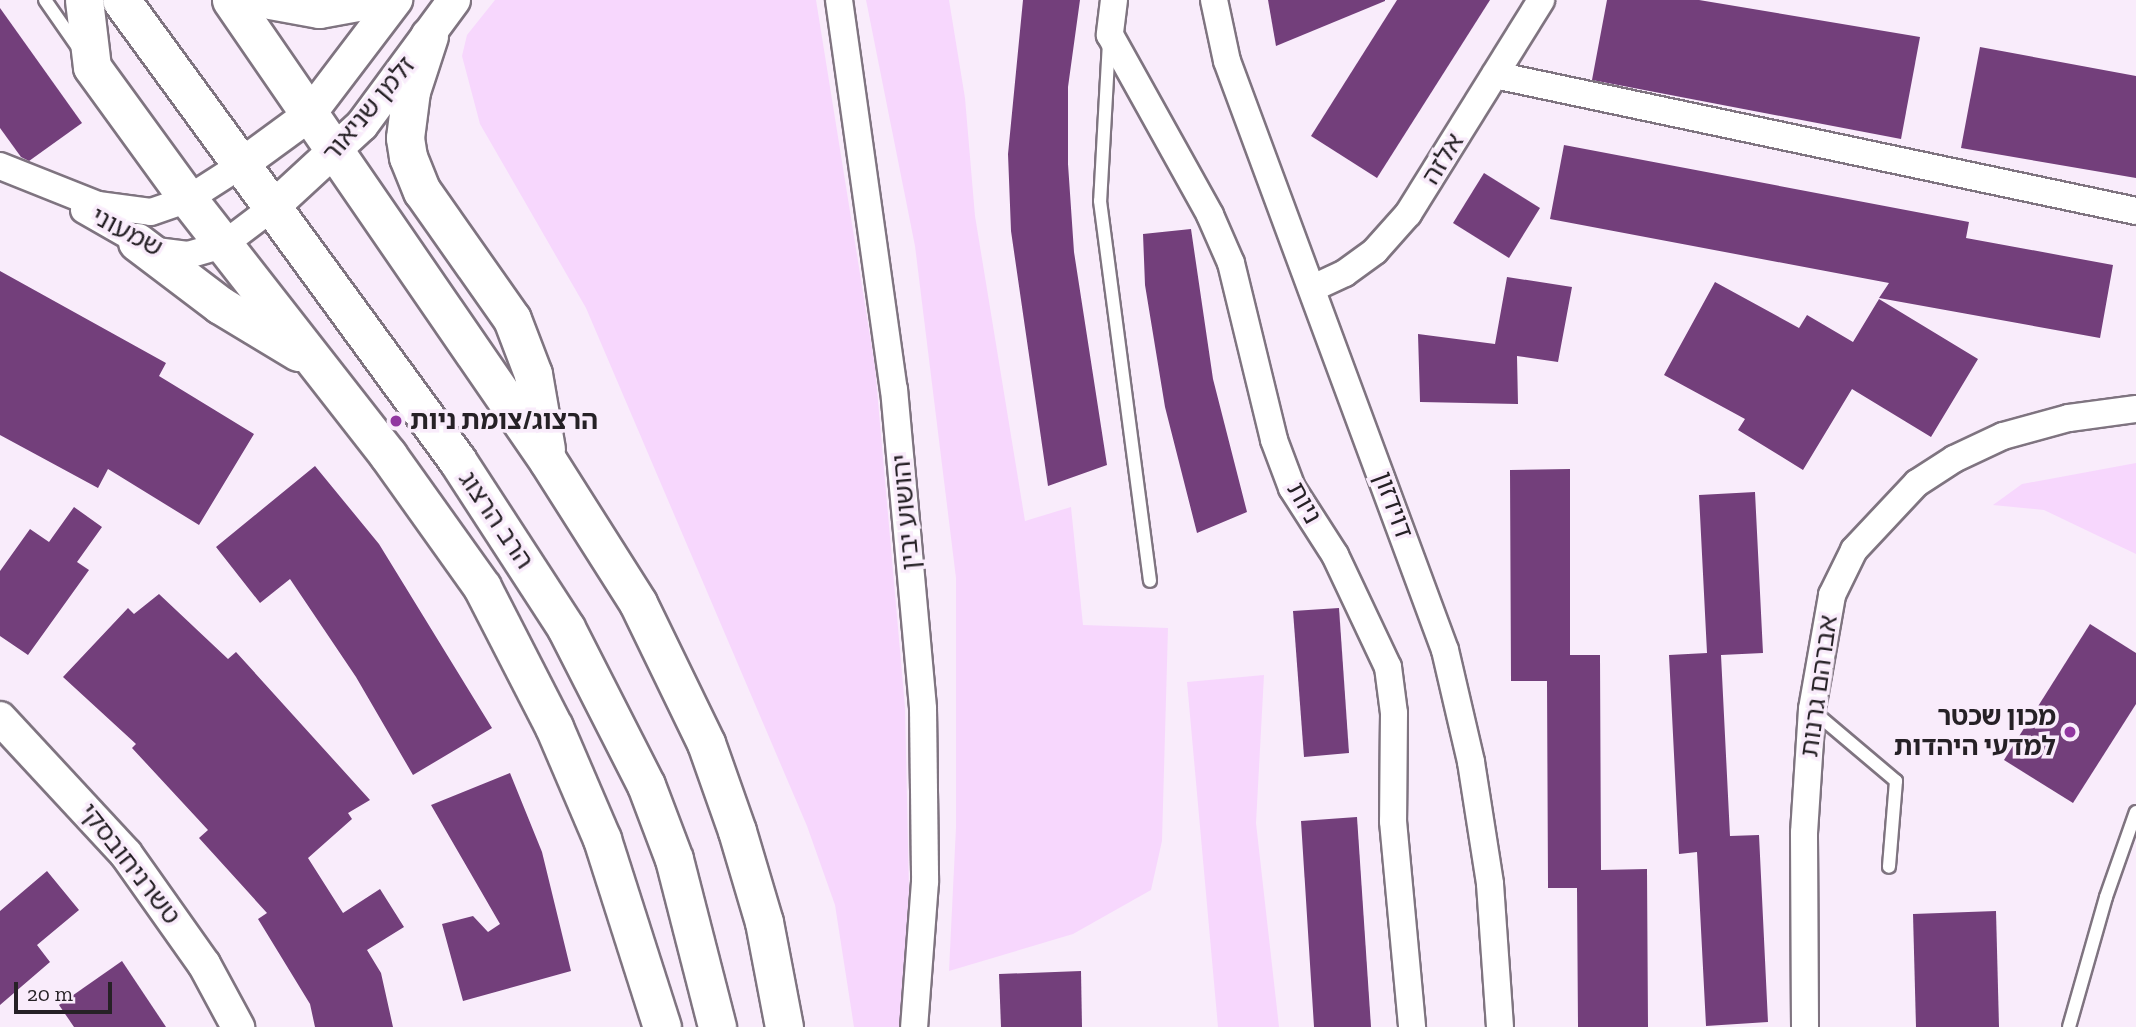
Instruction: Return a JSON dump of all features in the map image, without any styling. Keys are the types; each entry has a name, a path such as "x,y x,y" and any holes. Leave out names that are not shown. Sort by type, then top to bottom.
{"main road":[{"path":"84,0 92,67 223,245 435,517 482,587 520,656 602,838 662,1027"},
{"name":"הרב הרצוג","path":"121,0 506,532 614,715 674,859 718,1027"},
{"path":"231,0 308,116 548,461 638,603 706,743 764,922 784,1027"},
{"path":"270,0 319,9 368,0"},
{"path":"429,36 411,91 405,138 408,157 422,191 512,319 533,374 548,461"},
{"path":"137,242 241,319 314,361"}],"street":[{"name":"זלמן שניאור","path":"241,165 308,116 396,0"},
{"name":"זלמן שניאור","path":"272,208 335,154 429,36 454,0"},
{"name":"יהושוע יבין","path":"839,0 894,389 923,709 925,882 914,1027"},
{"path":"1110,35 1114,0"},
{"name":"דוידזון","path":"1214,0 1227,61 1445,650 1471,762 1490,884 1500,1027"},
{"name":"אלזה","path":"1313,288 1345,273 1375,251 1408,214 1541,0"},
{"name":"ניות","path":"1110,35 1215,227 1231,263 1274,440 1292,488 1335,555 1388,667 1394,713 1393,821 1412,1027"},
{"path":"1495,75 2136,211"},
{"name":"שמעוני","path":"0,166 57,191 133,212 151,212 188,199 241,165"},
{"name":"שמעוני","path":"57,191 137,242 173,255 205,253 223,245 272,208"},
{"name":"אברהם גרנות","path":"1805,1027 1804,833 1812,709 1832,596 1854,550 1917,484 1954,458 2003,436 2070,418 2136,409"},
{"name":"טשרניחובסקי","path":"0,718 126,854 197,953 238,1027"}],"lane":[{"path":"45,0 92,67"},
{"path":"1110,35 1100,201 1150,581"},
{"path":"1812,709 1896,781 1889,867"},
{"path":"2069,1027 2106,897 2136,812"}],"shaded area":[{"path":"495,0 816,0 875,367 905,707 909,890 901,1027 854,1027 835,905 807,826 586,308 480,124 462,56 467,35"},
{"path":"866,0 949,0 965,98 975,216 1025,521 1071,507 1083,625 1168,628 1162,841 1151,890 1073,934 949,971 956,827 956,578 915,246"},
{"path":"2136,463 2136,554 2044,510 1993,505 2022,484"},
{"path":"1264,675 1256,823 1279,1027 1218,1027 1187,682"}],"building":[{"path":"1023,0 1080,0 1068,87 1068,164 1074,252 1107,465 1048,486 1011,231 1008,154"},
{"path":"1268,0 1385,0 1385,1 1276,46"},
{"path":"1397,0 1490,0 1377,178 1311,136"},
{"path":"1607,0 1699,0 1920,37 1901,139 1592,80"},
{"path":"0,8 82,123 29,161 21,157 0,128"},
{"path":"1980,47 2136,76 2136,178 1961,148"},
{"path":"1564,145 1969,222 1966,238 2113,265 2100,338 1879,298 1889,283 1550,219"},
{"path":"1484,173 1540,208 1509,258 1453,223"},
{"path":"1191,229 1213,379 1247,512 1197,533 1165,407 1145,285 1143,234"},
{"path":"0,271 166,363 159,376 254,434 199,525 108,469 98,488 0,435"},
{"path":"1507,277 1572,287 1558,362 1517,356 1518,404 1420,402 1418,334 1495,344"},
{"path":"1715,282 1799,328 1807,315 1853,342 1879,299 1978,359 1931,437 1852,389 1803,470 1738,430 1745,419 1664,375"},
{"path":"315,466 379,544 492,728 413,775 356,677 290,579 260,603 216,547"},
{"path":"1570,469 1570,655 1600,655 1601,870 1647,869 1648,1027 1578,1027 1577,888 1548,888 1547,681 1511,681 1510,470"},
{"path":"1755,492 1763,653 1721,655 1730,836 1759,835 1768,1022 1706,1026 1697,852 1679,854 1669,655 1707,653 1699,495"},
{"path":"74,507 102,527 77,562 89,570 28,655 0,636 0,571 30,529 49,542"},
{"path":"159,594 228,659 236,652 370,800 348,813 352,819 308,858 343,913 380,889 404,927 367,950 381,973 393,1027 315,1027 310,1004 258,919 267,913 199,838 208,830 132,748 136,744 63,677 128,608 134,614"},
{"path":"1339,608 1349,753 1304,757 1293,611"},
{"name":"מכון שכטר למדעי היהדות","path":"2090,624 2136,653 2136,704 2073,803 2004,760"},
{"path":"510,773 542,852 571,971 463,1001 442,924 473,916 488,932 500,924 431,805"},
{"path":"1357,817 1371,1027 1314,1027 1301,821"},
{"path":"47,871 79,910 37,945 50,962 0,1005 0,911"},
{"path":"1996,911 1999,1027 1916,1027 1913,914"},
{"path":"122,961 166,1027 74,1027 59,1005"},
{"path":"1081,971 1082,1027 1001,1027 999,974"}],"place":[{"name":"הרצוג/צומת ניות","path":"396,421"},
{"name":"מכון שכטר למדעי היהדות","path":"2070,732"}]}
